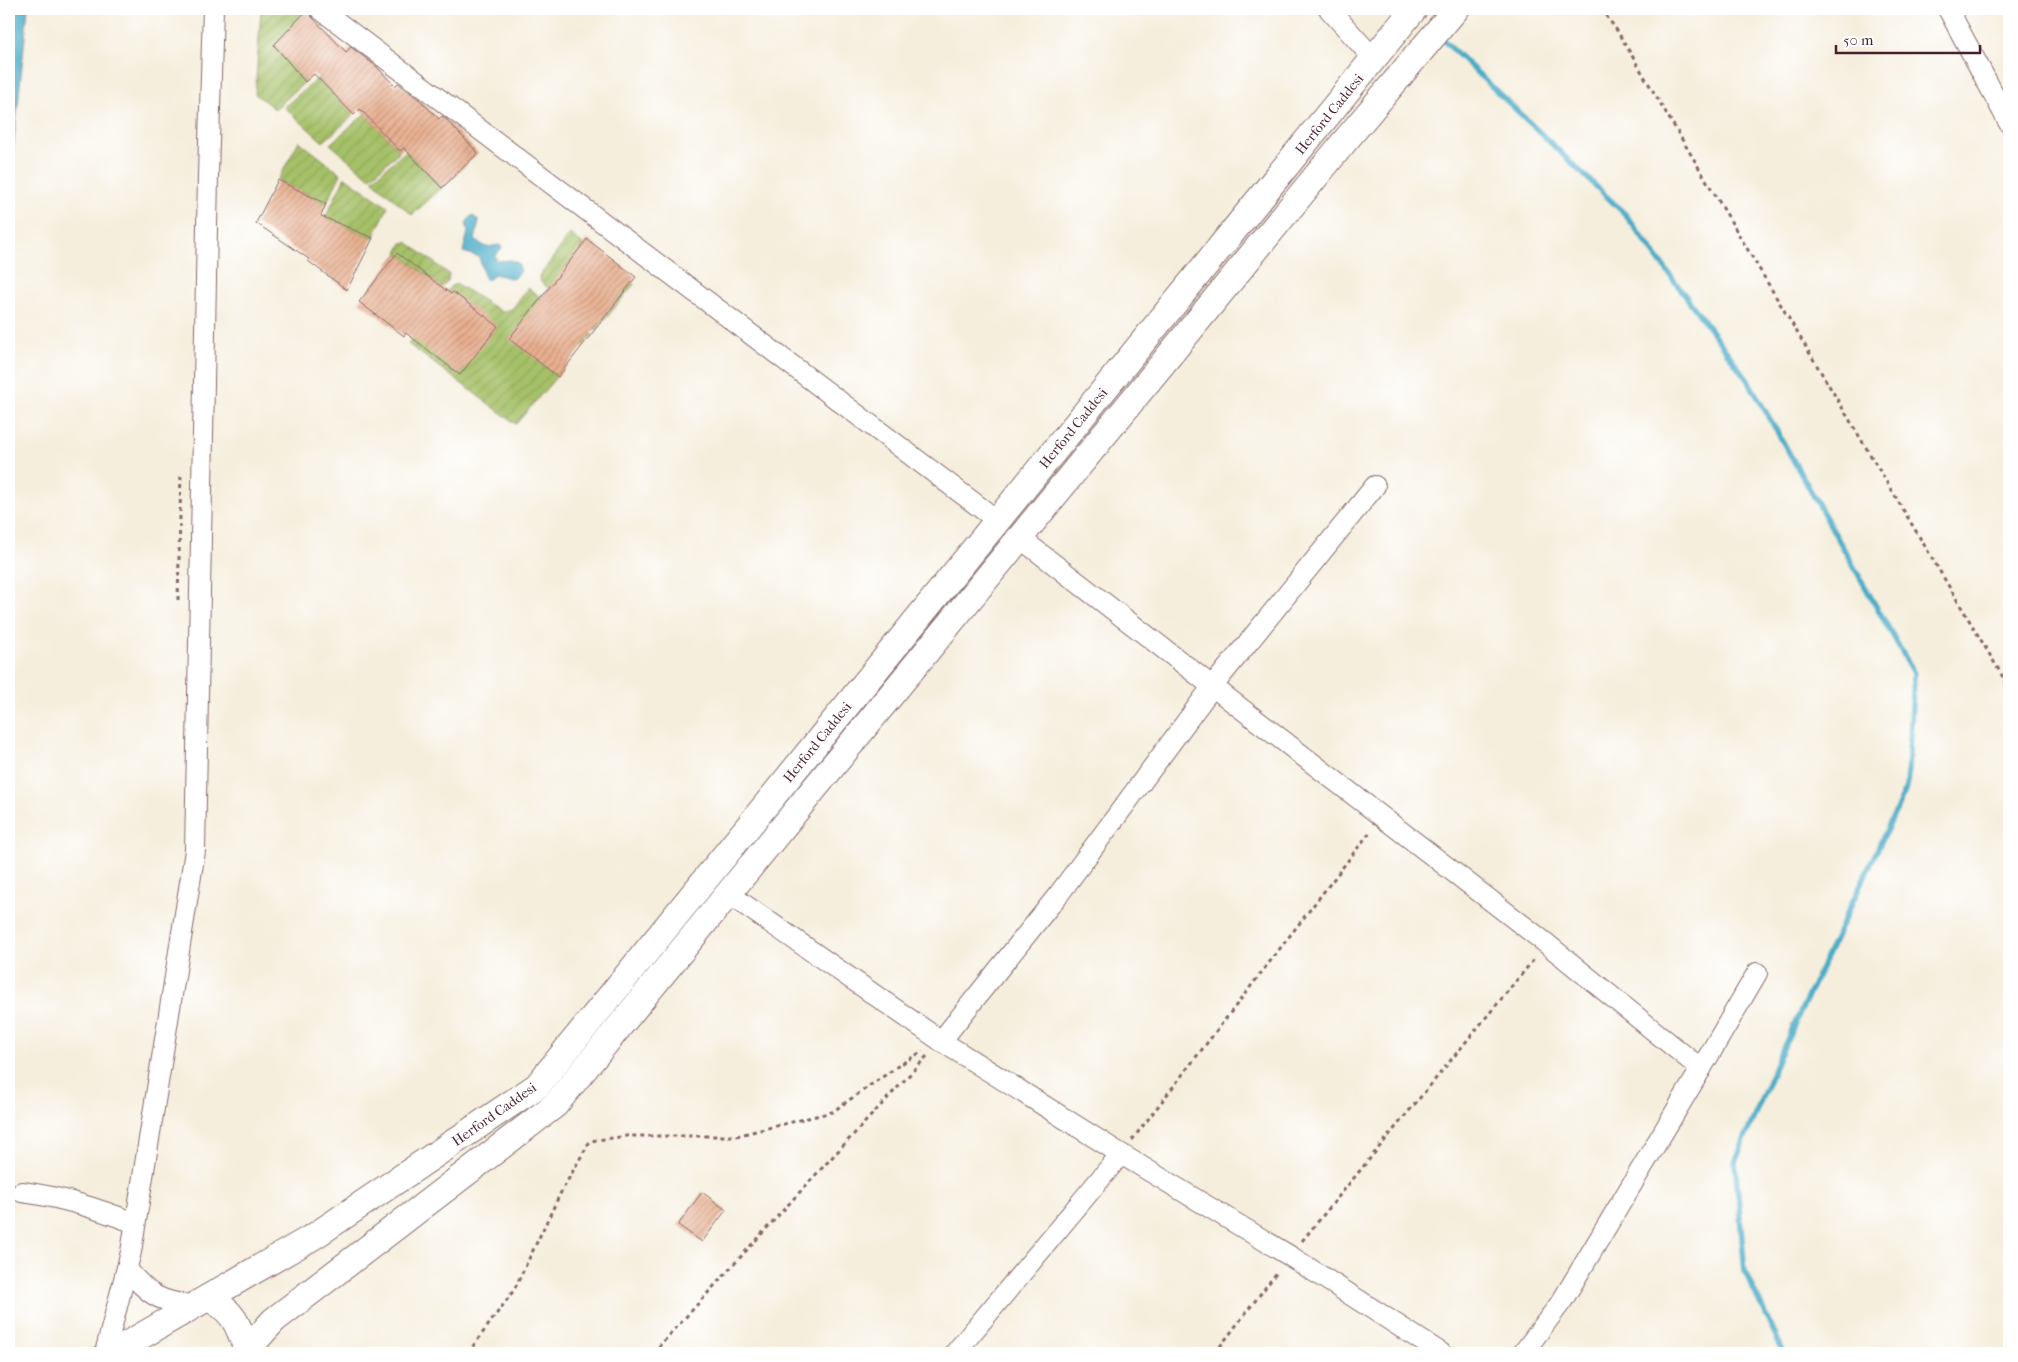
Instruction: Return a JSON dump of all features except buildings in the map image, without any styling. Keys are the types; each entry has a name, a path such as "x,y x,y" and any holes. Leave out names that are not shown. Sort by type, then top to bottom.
{"main road":[{"name":"Herford Caddesi","path":"112,1353 316,1235 537,1086 1414,9"},
{"name":"Herford Caddesi","path":"246,1352 274,1320 555,1106 1398,77 1456,9"},
{"path":"200,1302 218,1303 232,1315 240,1328 246,1352"},
{"path":"155,1353 158,1327"}],"street":[{"path":"105,1353 131,1252 195,851 213,9"},
{"path":"320,9 998,521"},
{"path":"1329,9 1375,56"},
{"path":"1948,9 2009,123"},
{"path":"941,1041 1059,894 1212,687 1375,486"},
{"path":"1020,538 1547,944 1701,1069"},
{"path":"728,894 941,1041 1121,1154 1290,1256 1441,1353"},
{"path":"1523,1353 1562,1301 1757,973"},
{"path":"955,1353 1121,1154"},
{"path":"22,1192 46,1195 88,1206 135,1223"},
{"path":"127,1269 136,1281 166,1302 200,1302"}],"path":[{"path":"1601,9 1616,29 2009,687"},
{"path":"178,603 178,524 181,466"},
{"path":"1121,1154 1382,817"},
{"path":"1215,1353 1290,1256 1547,944"},
{"path":"468,1353 514,1290 560,1194 590,1141 627,1136 736,1136 832,1112 901,1064 941,1041"},
{"path":"653,1353 941,1041"}],"green space":[{"path":"261,9 303,9 306,11 274,45 305,82 275,109 255,94"},
{"path":"318,78 354,115 323,142 284,107"},
{"path":"365,114 400,151 370,178 330,144"},
{"path":"299,141 341,174 326,204 278,180"},
{"path":"406,151 442,188 412,215 372,180"},
{"path":"345,177 388,207 373,238 325,218"},
{"path":"570,234 634,284 596,330 541,282 539,277"},
{"path":"407,242 449,274 448,281 442,287 397,253 402,243"},
{"path":"457,284 502,312 512,309 528,288 592,335 516,424 408,344 451,286"}],"water":[{"path":"9,9 28,9 9,189"},
{"path":"472,215 479,221 475,240 486,247 500,245 502,248 495,256 497,261 510,260 518,263 521,271 514,279 494,274 490,279 485,279 479,257 463,252 468,232 466,223"}],"waterway":[{"path":"1441,38 1625,214 1749,382 1914,673 1907,787 1779,1057 1735,1162 1745,1272 1784,1353"}]}
